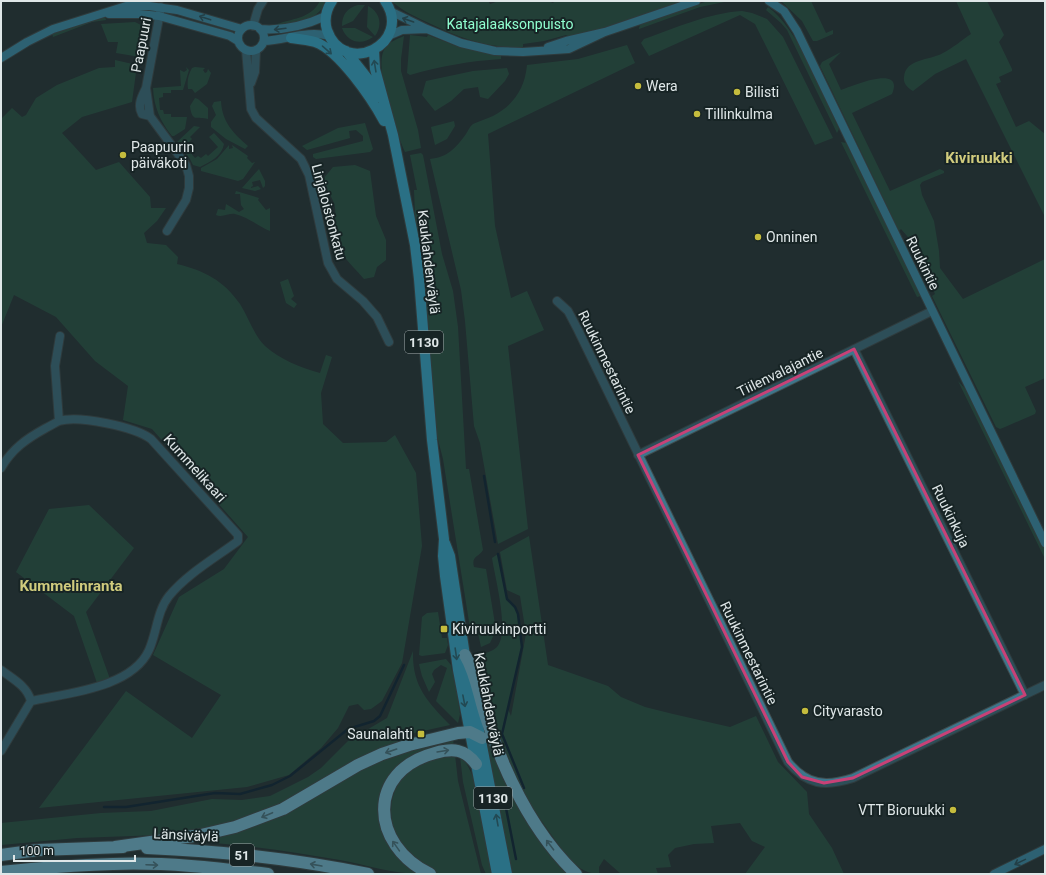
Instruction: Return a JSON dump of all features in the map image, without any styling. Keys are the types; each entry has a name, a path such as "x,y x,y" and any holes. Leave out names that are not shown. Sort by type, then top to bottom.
{"highway":[{"path":"465,655 466,669 515,791 538,828 554,850 576,874"},
{"path":"114,847 201,835 235,827 283,809 358,765 382,754 409,745 470,732 482,738"},
{"path":"430,874 401,854 387,832 384,812 389,789 399,772 408,764 425,755 459,750 470,756 476,764"},
{"name":"Länsiväylä","path":"1,854 38,850 114,847 206,850 294,861 368,874"},
{"name":"51","path":"1,872 43,867 115,864 206,867 268,874"}],"main road":[{"path":"329,36 326,27 326,16 332,1"},
{"path":"346,51 363,54 374,50 388,36 391,24 390,11 385,1"},
{"name":"Kauklahdenväylä","path":"329,36 336,45 346,51 372,84 385,110"},
{"path":"291,38 315,42 324,47 362,86 392,134"},
{"name":"Kauklahdenväylä","path":"374,50 375,69 405,190 419,279 432,440 444,539 443,556 458,637 482,738 507,874"},
{"name":"Kauklahdenväylä","path":"458,637 465,655"},
{"name":"Kauklahdenväylä","path":"466,669 470,732 497,874"}],"street":[{"path":"263,1 258,9 257,28 264,40"},
{"path":"390,11 427,29 461,43 495,51 539,50 566,40 605,32 696,1"},
{"name":"Ruukintie","path":"769,1 784,11 797,31 1045,543"},
{"path":"1,58 27,42 53,29 126,6 162,7 242,29 257,28 272,30 297,27 326,16"},
{"name":"Paapuuri","path":"162,7 146,88 150,116 186,165 189,176 189,188 186,200 167,231"},
{"path":"103,14 139,14 159,16 230,36 238,41 246,50 256,50 264,40 291,38 313,33 329,36"},
{"path":"238,41 238,34 242,29"},
{"path":"388,36 402,30 427,29"},
{"name":"Linjaloistonkatu","path":"246,50 251,109 256,118 295,152 306,167 324,252 332,271 337,279 374,313 389,342"},
{"name":"Linjaloistonkatu","path":"249,87 255,72 256,50"},
{"name":"Ruukinmestarintie","path":"558,301 571,317 788,762 802,776 809,780 824,783 839,782 854,778 1045,685"},
{"name":"Tiilenvalajantie","path":"638,455 932,311"},
{"path":"59,421 55,366 60,336"},
{"name":"Ruukinkuja","path":"854,350 1025,695"},
{"name":"Kummelikaari","path":"1,468 8,456 18,445 59,421 71,420 112,424 145,434 161,448 238,535 238,541 178,586 168,597 163,606 150,649 138,665 124,676 108,684 31,701"},
{"path":"1,670 23,686 29,693 31,701 1,751"},
{"path":"994,874 1045,849"}],"highlighted area":[{"path":"854,349 1025,695 853,778 824,783 802,777 788,762 638,455"}],"green space":[{"path":"320,1 328,1 318,13 312,17 298,23 275,25 306,15 316,7"},
{"name":"Katajalaaksonpuisto","path":"391,1 488,1 490,4 499,1 547,1 553,3 555,1 682,1 588,33 570,37 566,35 544,41 523,44 523,47 510,47 475,42 453,34 410,14"},
{"path":"708,1 729,1 700,7 639,29 641,23"},
{"path":"781,1 811,1 826,33 833,30 833,34 817,41 813,41 802,21"},
{"path":"956,1 987,1 1004,35 999,42 1012,69 1012,71 999,77 1001,82 996,84 1016,127 1029,121 1045,134 1045,217 966,59 935,74 913,91 905,84 904,77 909,66 943,53 971,34"},
{"path":"358,5 365,5 353,21 342,26 343,18 346,12"},
{"path":"368,6 378,15 379,19 379,28 375,36 367,27"},
{"path":"768,7 790,30 809,63 839,129 837,133 787,30 766,10"},
{"path":"742,11 767,19 783,37 833,138 815,145 755,24 740,15 649,56 641,43 644,39 704,18 729,12"},
{"path":"105,17 106,20 92,22 53,37 52,33"},
{"path":"135,22 146,30 140,57 116,53 118,42 108,42 101,24"},
{"path":"342,28 355,28 373,37 364,41 355,41 347,37"},
{"path":"410,35 427,37 428,35 459,47 501,56 501,59 456,64 410,75 407,73"},
{"path":"404,36 401,71 418,130 421,148 405,152 387,100 382,71 384,50 393,41"},
{"path":"627,45 635,63 488,134 495,226 511,298 527,291 544,330 508,346 528,529 498,544 480,443 474,426 461,290 430,159 447,154 459,144 473,124 493,116 507,107 521,88 527,65 578,59"},
{"path":"841,52 829,64 841,90 875,79 884,78 891,80 894,85 892,94 852,113 890,191 940,169 944,171 944,173 922,182 920,185 922,195 934,221 940,268 963,299 1045,259 1045,378 1025,387 1036,411 1035,414 1000,429 996,427 932,296 935,294 914,244 901,229 899,231 820,66 822,62"},
{"path":"115,60 137,65 132,102 82,117 62,133 96,170 119,162 150,197 151,208 166,208 157,221 144,233 147,243 166,245 178,257 177,264 205,273 227,289 240,304 254,331 265,346 277,355 291,362 320,373 326,355 332,357 321,393 323,424 343,443 386,442 395,435 416,473 422,546 402,663 382,701 371,709 364,710 358,704 349,706 338,728 321,748 289,775 247,787 39,808 126,691 192,738 221,695 153,655 179,597 224,569 248,537 152,429 123,420 128,386 95,361 56,317 14,295 1,327 1,119 12,108 22,117 26,115 36,98 57,85 99,68 115,67"},
{"path":"186,67 189,70 183,90 171,90 171,93 163,93 163,97 159,98 160,110 163,110 164,114 171,114 171,117 187,117 185,129 172,136 158,114 153,88 181,86 180,70 184,72 187,70"},
{"path":"192,68 205,68 203,70 205,73 208,69 211,73 207,84 195,93 192,89 188,89 188,83"},
{"path":"507,68 509,74 505,81 488,99 480,97 478,87 464,89 451,101 435,111 422,95 426,81 473,71"},
{"path":"195,98 208,108 208,119 196,118 192,115 190,106"},
{"path":"221,101 226,121 233,132 248,146 245,149 226,139 211,127 211,122 216,115 212,106 214,102"},
{"path":"454,121 455,126 447,139 435,145 431,127"},
{"path":"365,123 373,149 370,152 316,159 313,157 313,154 363,141 363,136 356,130 349,131 350,138 307,150 302,146 338,128"},
{"path":"194,126 200,127 190,137 192,139 187,144 189,147 187,149 195,158 198,156 201,158 206,154 208,156 218,147 209,137 214,133 224,144 218,155 200,167 193,165 177,142"},
{"path":"841,142 846,143 921,296 917,297"},
{"path":"229,145 229,149 233,148 232,145 248,156 247,158 252,163 255,162 243,179 238,181 201,171 201,168 217,159"},
{"path":"421,153 423,155 442,254 453,291 458,327 466,469 469,469 483,550 474,559 473,563 474,567 486,569 496,630 490,643 481,647 478,633 471,634 443,459 435,428 426,304 415,214 414,190 417,190 410,155"},
{"path":"355,165 370,171 376,216 386,240 386,260 377,267 374,277 364,279 344,257 337,244 334,230 335,207 325,185 324,178 333,167"},
{"path":"259,169 265,181 265,186 263,188 260,180 252,182 253,186 251,188 258,186 261,189 255,191 242,188"},
{"path":"236,191 259,198 258,200 266,210 270,208 270,231 240,215 216,215 218,209 225,210 226,204 239,212 244,209 241,205 240,194 235,194"},
{"path":"288,279 294,296 291,299 297,304 294,308 286,303 280,282"},
{"path":"958,381 968,392 1045,550 1045,559"},
{"path":"89,505 134,548 86,612 110,679 97,683 74,616 16,572 49,509"},
{"path":"529,536 548,665 608,686 621,697 645,707 673,714 730,727 756,716 778,762 807,792 809,814 832,848 844,874 745,874 765,847 752,841 740,823 711,826 714,843 694,844 675,848 668,855 671,867 656,868 658,874 621,874 604,859 599,867 599,874 591,873 578,867 572,862 531,806 516,780 497,734 478,669 485,666 483,654 497,647 501,640 502,618 492,558 498,554 507,599 515,607 518,614 522,647 508,709 511,716 526,634 520,596 507,590 500,552"},
{"path":"438,612 442,638 447,638 448,645 445,653 422,656 419,655 422,617 427,613"},
{"path":"413,651 415,674 422,692 434,708 450,725 414,733 407,741 285,803 221,827 160,835 77,838 1,845 1,823 101,813 151,811 212,799 242,800 270,796 308,777 321,768 348,741 387,718"},
{"path":"446,659 451,665 452,671 454,671 460,714 458,723 436,701 447,668 441,665 434,670 432,674 435,682 429,692 422,676 419,664"},
{"path":"485,729 570,874 512,874 484,731"},
{"path":"453,740 454,746 405,761 381,814 421,874 391,871 340,860 286,851 249,846 195,842 400,752"},
{"path":"455,755 458,781 481,874 443,874 425,867 413,859 404,849 397,837 393,824 391,811 393,797 403,776 419,763 434,758"},
{"path":"460,756 467,765 473,778 483,811 494,874 486,874 482,865 463,782"}],"waterway":[{"path":"484,476 495,542"},
{"path":"498,554 507,599 515,607 518,614 522,647 502,734 524,788"},
{"path":"104,807 126,807 215,793 240,794 272,785 290,776 348,729 374,721 380,716 404,665"},
{"path":"506,797 505,803 516,859"}],"place":[{"name":"Wera","path":"638,86"},
{"name":"Bilisti","path":"737,92"},
{"name":"Tillinkulma","path":"697,114"},
{"name":"Paapuurin päiväkoti","path":"123,155"},
{"name":"Onninen","path":"758,237"},
{"name":"Kiviruukinportti","path":"444,629"},
{"name":"Cityvarasto","path":"805,711"},
{"name":"Saunalahti","path":"421,734"},
{"name":"VTT Bioruukki","path":"953,810"}],"district":[{"name":"Kiviruukki","path":"979,158"},
{"name":"Kummelinranta","path":"71,586"}]}
